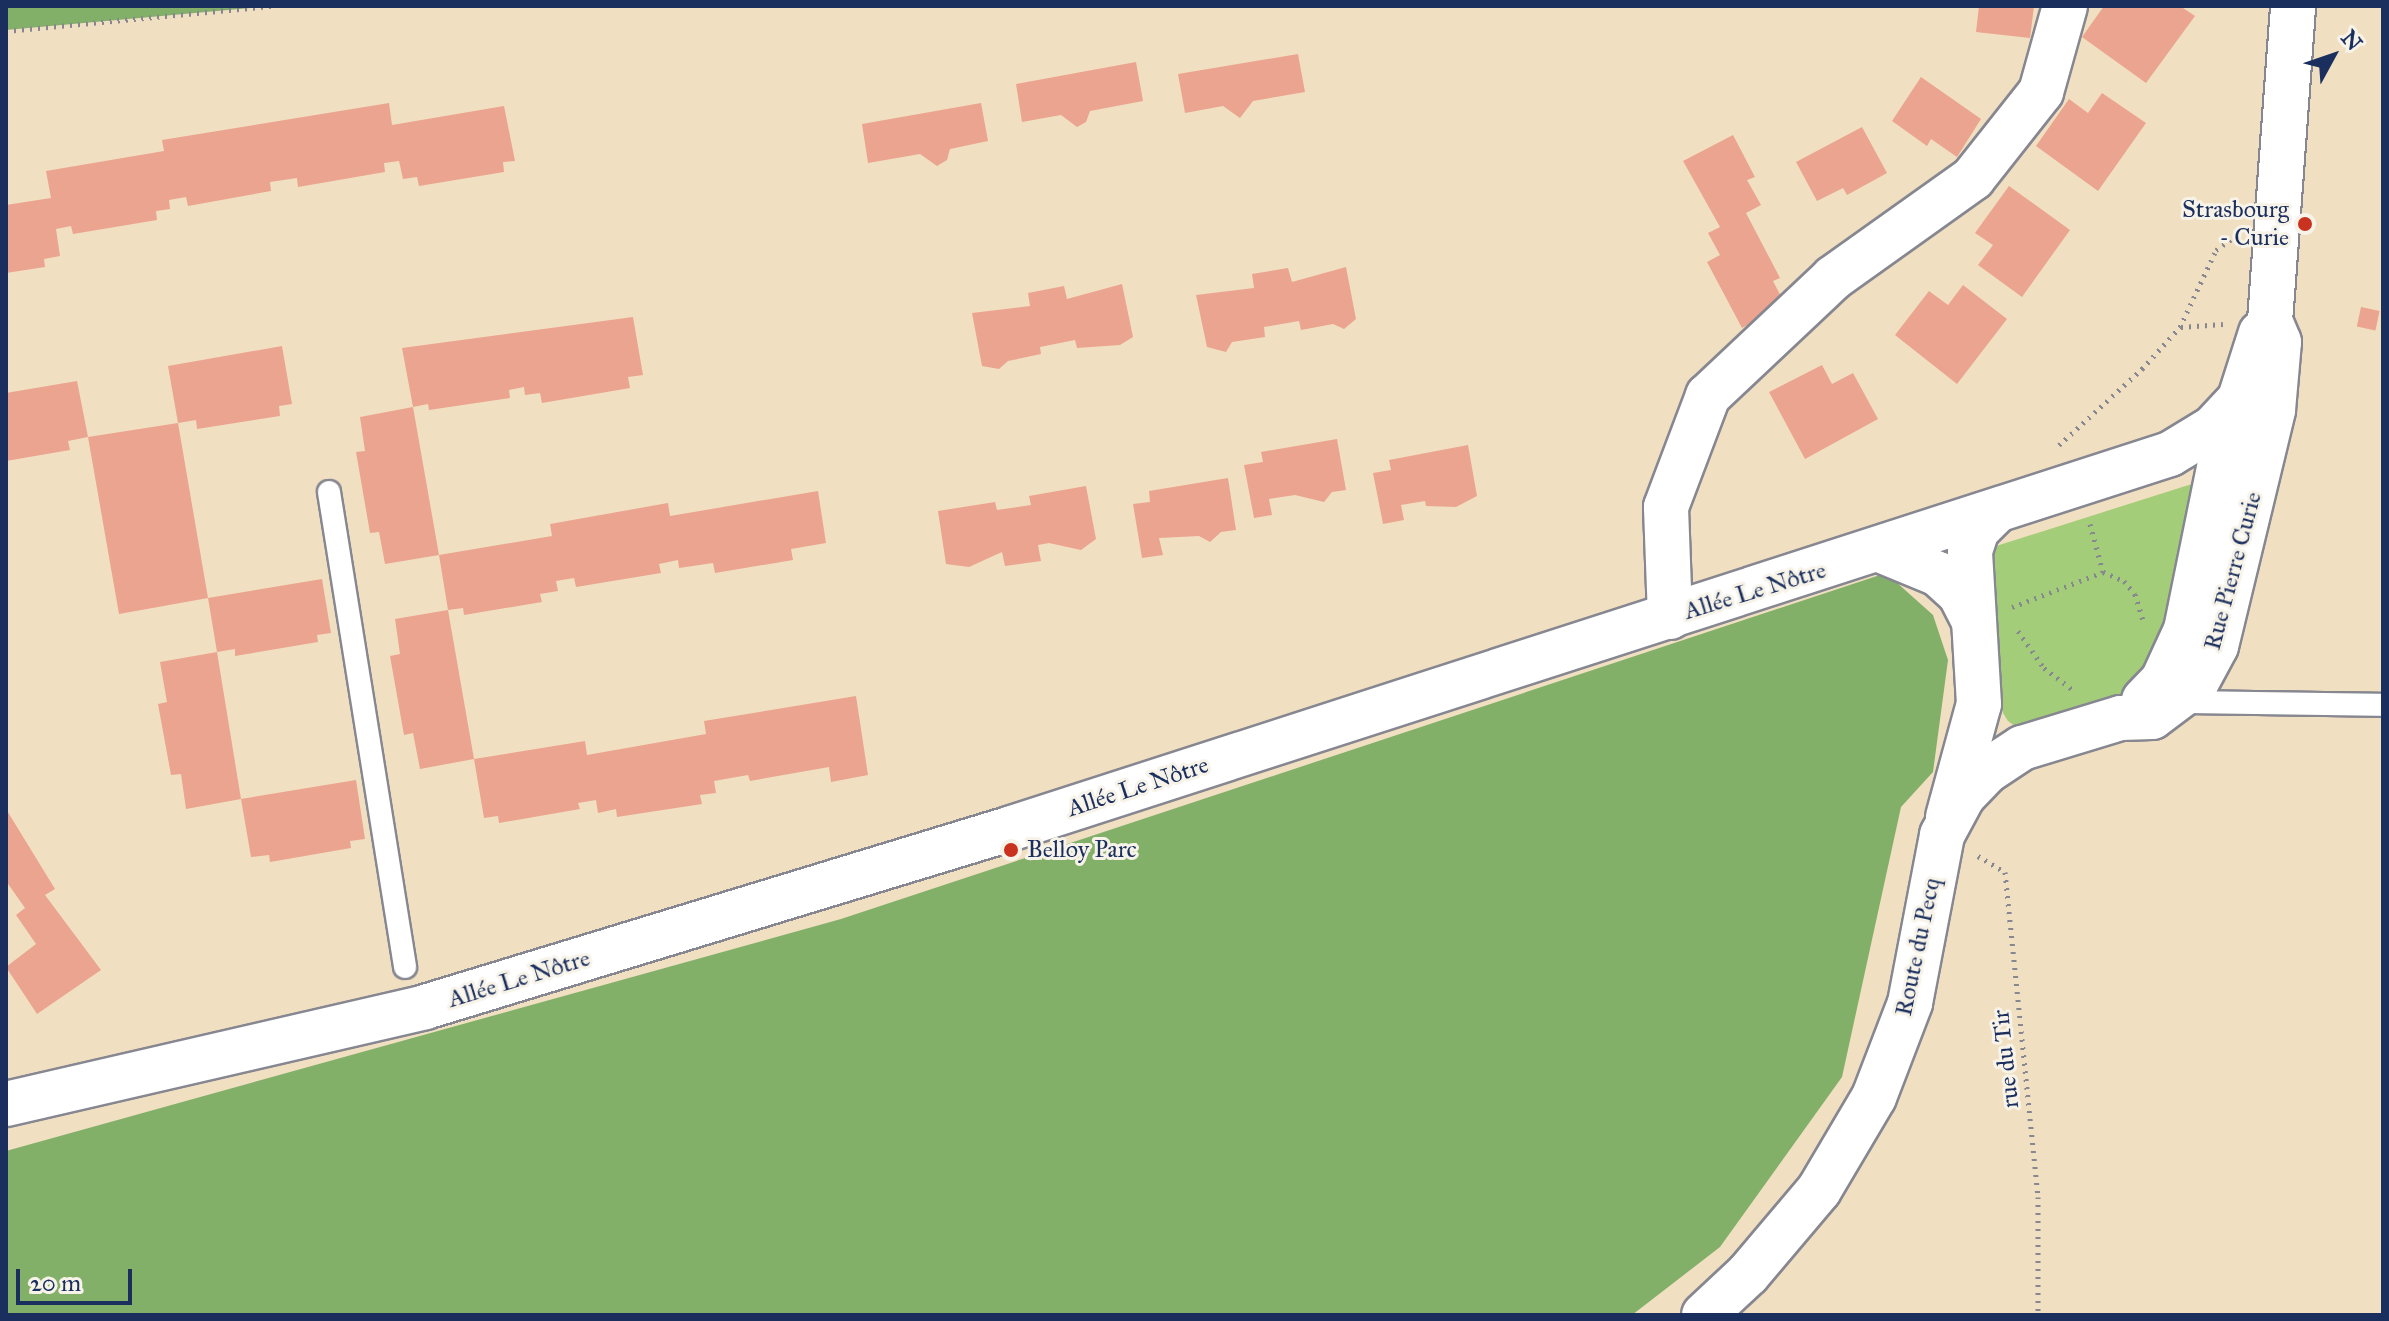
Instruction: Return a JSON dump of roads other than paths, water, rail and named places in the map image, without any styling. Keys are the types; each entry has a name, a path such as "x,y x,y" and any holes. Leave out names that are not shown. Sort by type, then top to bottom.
{"street":[{"path":"1670,617 1666,507 1708,396 1833,278 1973,178 2041,92 2065,6"},
{"name":"Rue Pierre Curie","path":"2121,718 2152,717 2177,702 2195,685 2216,646 2273,410 2279,342 2270,321 2293,6"},
{"name":"Rue Pierre Curie","path":"2121,718 2163,680 2178,655 2198,589 2221,458 2256,338 2270,321"},
{"name":"Allée Le Nôtre","path":"6,1104 425,1007 1882,551 2170,454 2213,428 2241,398"},
{"path":"2170,454 2221,458 2237,487 2213,598 2216,646"},
{"path":"1942,835 1979,704 1992,615 1970,551 1977,530 2012,507"},
{"path":"1882,551 1938,574 1960,594 1992,615"},
{"path":"1979,704 2022,748"},
{"name":"Route du Pecq","path":"1704,1315 1748,1274 1810,1201 1850,1145 1874,1097 1910,1003 1942,835 1963,796 1987,771 2022,748 2121,718"}],"lane":[{"path":"329,492 405,967"},
{"path":"2177,702 2383,705"}],"place":[{"name":"Strasbourg - Curie","path":"2305,224"},
{"name":"Belloy Parc","path":"1011,850"}]}
